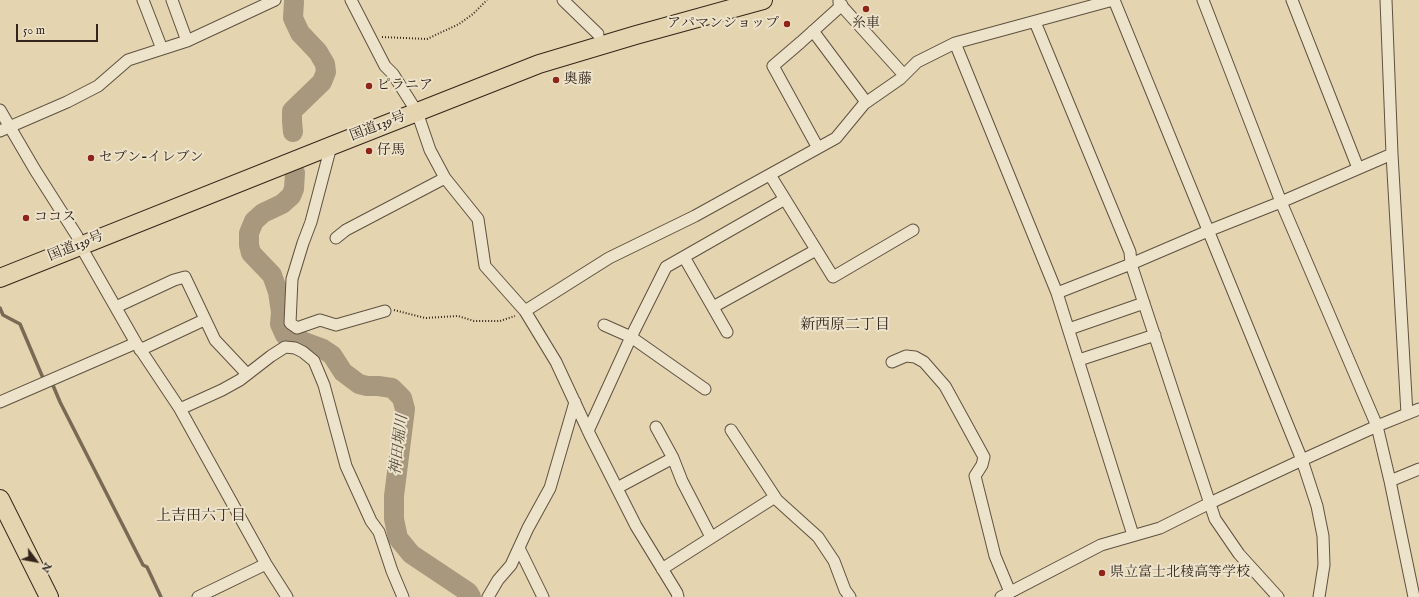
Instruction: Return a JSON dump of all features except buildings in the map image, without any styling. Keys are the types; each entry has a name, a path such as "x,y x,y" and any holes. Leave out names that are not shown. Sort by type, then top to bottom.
{"highway":[{"name":"国道139号","path":"0,278 78,240 187,193 414,107 598,34 722,0"},
{"name":"国道139号","path":"0,267 78,240 330,146 414,107 539,64 636,35 763,0"},
{"path":"0,499 49,597"}],"street":[{"path":"143,0 162,49"},
{"path":"172,0 187,41"},
{"path":"5,129 67,102 98,86 128,60 187,41 275,0"},
{"path":"351,0 385,66 393,74 414,107 430,150 445,178 478,218 485,266 525,311 556,362 588,431 636,526 678,597"},
{"path":"563,0 598,34"},
{"path":"525,311 609,258 695,216 836,138 866,102 904,75 917,62 955,43 1114,0 1302,460 1317,506 1323,536 1324,565 1319,597"},
{"path":"1203,0 1281,202 1376,426 1390,481 1414,597"},
{"path":"1292,0 1358,168"},
{"path":"1386,0 1392,154 1407,414"},
{"path":"818,148 773,66 813,31 840,2 904,75"},
{"path":"1035,22 1130,252 1131,264 1215,519 1239,554 1278,597"},
{"path":"813,31 866,102"},
{"path":"955,43 1057,293 1133,535"},
{"path":"0,110 5,129 35,170 78,240 138,347 180,409 266,564 287,597"},
{"path":"330,146 312,222 303,242 292,279 290,323 297,328 320,320 336,325 385,311"},
{"path":"1057,293 1281,202 1392,154"},
{"path":"770,175 833,277 913,230"},
{"path":"336,238 346,230 445,178"},
{"path":"588,431 631,337 666,267 785,199"},
{"path":"713,307 816,250"},
{"path":"684,257 726,332"},
{"path":"116,307 174,280 185,277 204,320 215,340 247,374"},
{"path":"1069,329 1144,303"},
{"path":"0,402 204,320"},
{"path":"604,325 631,337 705,388"},
{"path":"1079,360 1155,335"},
{"path":"180,409 240,380 270,356 285,347 295,348 303,352 314,362 324,385 346,466 370,521 379,532 392,571 403,597"},
{"path":"892,362 906,356 915,357 924,362 945,386 984,457 982,465 975,476 1005,595 1101,545 1160,528 1210,503 1376,426 1419,409"},
{"path":"488,597 498,580 511,565 528,528 550,488 575,402"},
{"path":"656,427 673,458 682,481 711,537"},
{"path":"731,430 775,497 818,538 834,561 845,590 850,597"},
{"path":"617,488 673,458"},
{"path":"1390,481 1419,469"},
{"path":"662,569 775,497"},
{"path":"519,548 543,597"},
{"path":"198,597 266,564"}],"path":[{"path":"369,36 427,39 459,24 473,14 487,0"},
{"path":"385,311 396,309 425,318 458,316 474,321 500,321 509,319 525,311"}],"waterway":[{"name":"神田堀川","path":"293,132 292,111 322,82 326,72 325,64 318,52 300,33 293,18 294,2"},
{"name":"神田堀川","path":"295,173 294,189 291,196 282,204 263,213 254,221 249,233 251,253 272,275 278,292 281,312 280,324 285,335 323,349 332,355 343,372 359,384 392,388 402,398 405,409 394,496 394,519 398,538 411,554 468,592 471,597"},
{"path":"0,308 3,315 20,324 43,378 46,379"},
{"path":"52,383 60,402 143,565 147,567 161,597"}],"place":[{"name":"糸車","path":"866,9"},
{"name":"アパマンショップ","path":"787,24"},
{"name":"奥藤","path":"556,80"},
{"name":"ピラニア","path":"369,86"},
{"name":"仔馬","path":"369,151"},
{"name":"セブン-イレブン","path":"91,158"},
{"name":"ココス","path":"26,218"},
{"name":"県立富士北稜高等学校","path":"1102,573"}],"district":[{"name":"新西原二丁目","path":"845,326"},
{"name":"上吉田六丁目","path":"201,517"}]}
